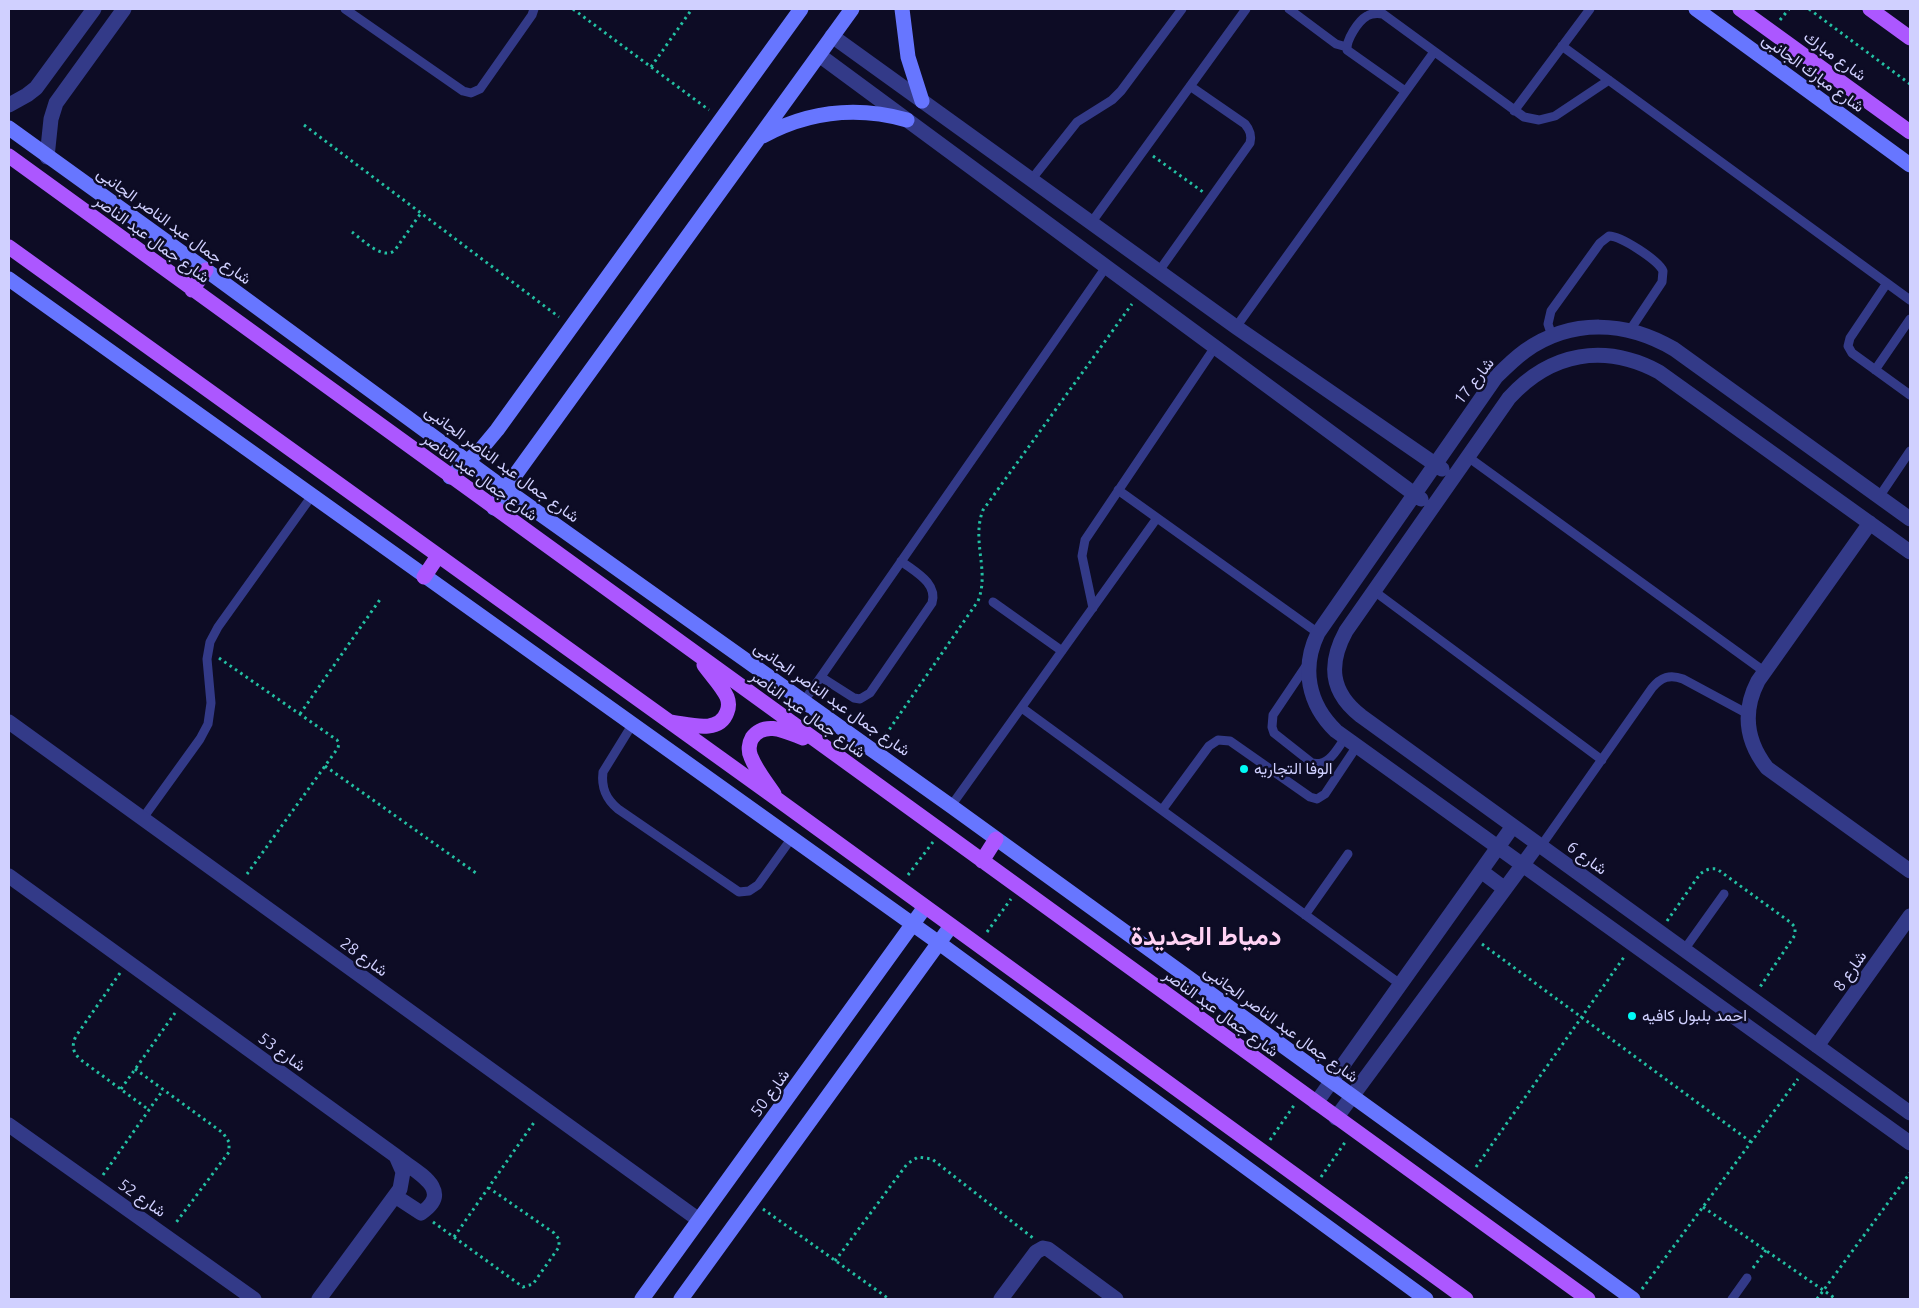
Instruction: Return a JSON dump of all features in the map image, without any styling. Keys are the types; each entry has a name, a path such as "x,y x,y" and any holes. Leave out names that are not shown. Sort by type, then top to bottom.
{"main road":[{"path":"450,476 468,461 497,430 801,9"},
{"path":"494,508 505,489 852,9"},
{"path":"902,9 908,57 922,101"},
{"name":"شارع مبارك الجانبى","path":"1696,9 1910,165"},
{"name":"شارع مبارك","path":"1740,9 1750,13 1910,132"},
{"path":"1870,9 1910,38"},
{"path":"759,138 794,121 831,112 870,112 908,120"},
{"name":"شارع جمال عبد الناصر الجانبى","path":"9,128 505,489 952,806 1330,1082 1467,1180 1637,1295"},
{"name":"شارع جمال عبد الناصر","path":"9,156 1588,1299"},
{"path":"9,247 777,799 1466,1299"},
{"path":"192,290 206,270"},
{"path":"9,279 939,943 1426,1299"},
{"path":"424,577 438,556"},
{"path":"666,721 710,726 717,725 726,715 728,702 726,696 696,654"},
{"path":"777,799 750,756 750,742 754,736 765,728 772,728 819,743"},
{"path":"982,862 996,839"},
{"name":"شارع 50","path":"642,1299 925,907"},
{"path":"681,1299 952,926"}],"street":[{"path":"47,157 51,119 56,102 124,9"},
{"path":"9,105 36,88 91,14 106,32"},
{"path":"832,36 1236,327 1454,476"},
{"path":"819,55 1432,507"},
{"name":"شارع 17","path":"1318,633 1496,378 1524,352 1552,336 1582,328 1630,330 1653,338 1674,349 1910,519"},
{"path":"1374,591 1509,398 1518,388 1540,371 1559,362 1579,356 1621,357 1647,365 1660,372 1910,552"},
{"path":"1870,524 1752,692 1748,726 1754,749 1767,768 1910,871"},
{"name":"شارع 6","path":"1374,591 1346,631 1337,649 1334,668 1337,686 1346,703 1360,716 1910,1113"},
{"path":"1318,633 1308,663 1309,685 1315,705 1328,724 1910,1143"},
{"name":"شارع 28","path":"9,722 699,1220"},
{"path":"1316,1103 1513,826"},
{"path":"1336,1118 1504,889 1539,845"},
{"path":"1481,871 1504,889"},
{"name":"شارع 53","path":"9,876 433,1184 435,1188 433,1200 420,1213"},
{"name":"شارع 8","path":"1817,1046 1910,916"},
{"path":"1874,1117 1888,1097"},
{"name":"شارع 52","path":"9,1125 254,1299"},
{"path":"319,1299 400,1189 403,1172 396,1156"},
{"path":"395,1196 420,1213"},
{"path":"1001,1299 1038,1250 1043,1248 1048,1249 1116,1299"}],"lane":[{"path":"345,9 463,91 471,93 480,89 532,15 534,9"},
{"path":"1031,180 1078,122 1108,103 1122,91 1182,9"},
{"path":"1091,223 1246,9"},
{"path":"1289,9 1336,44 1347,47"},
{"path":"1514,111 1590,9"},
{"path":"1405,91 1349,52 1348,42 1364,18 1369,15 1383,14 1514,111 1532,119 1547,119 1555,116 1609,80"},
{"path":"1562,46 1910,300"},
{"path":"1236,327 1434,52"},
{"path":"1159,272 1250,143 1251,133 1244,124 1190,86"},
{"path":"1552,336 1548,324 1551,311 1600,242 1609,236 1614,236 1657,262 1663,271 1662,282 1630,330"},
{"path":"804,701 1106,267"},
{"path":"1887,284 1848,342 1852,353 1910,394"},
{"path":"1875,370 1910,319"},
{"path":"1093,608 1083,564 1082,549 1089,532 1215,347"},
{"path":"1878,497 1910,451"},
{"path":"1468,456 1765,672"},
{"path":"1118,490 1318,633"},
{"path":"143,818 200,739 208,724 211,704 207,659 210,642 218,627 312,497"},
{"path":"952,806 1157,518"},
{"path":"821,677 860,700 870,693 932,603 934,596 933,589 929,583 901,561"},
{"path":"1374,591 1602,760"},
{"path":"993,602 1062,651"},
{"path":"1308,663 1273,715 1272,727 1274,733 1312,762 1318,764 1325,763 1351,742"},
{"path":"1539,845 1652,688 1662,678 1676,676 1748,714"},
{"path":"1022,708 1400,984"},
{"path":"632,725 603,772 603,790 612,804 618,809 739,892 749,891 758,885 791,838"},
{"path":"1162,810 1209,746 1218,740 1230,741 1310,797 1316,799 1325,794 1351,742"},
{"path":"1305,915 1348,854"},
{"path":"1684,950 1724,894"},
{"path":"1732,1299 1747,1278"}],"path":[{"path":"573,9 721,119"},
{"path":"651,67 692,9"},
{"path":"1809,9 1910,84"},
{"path":"304,125 572,326"},
{"path":"1144,150 1211,198"},
{"path":"352,232 382,253 389,254 395,250 421,213"},
{"path":"874,751 978,601 983,586 978,527 983,510 1141,292"},
{"path":"300,714 382,598"},
{"path":"208,651 300,714 338,742 339,747 238,887"},
{"path":"325,766 476,873"},
{"path":"899,888 941,831"},
{"path":"1659,932 1700,874 1708,869 1717,869 1795,927 1795,935 1752,998"},
{"path":"978,945 1019,888"},
{"path":"1470,936 1751,1142"},
{"path":"1467,1180 1634,945"},
{"path":"127,962 76,1036 73,1047 77,1057 149,1110"},
{"path":"121,1089 183,1002"},
{"path":"1637,1295 1806,1069"},
{"path":"135,1070 223,1134 230,1147 229,1152 166,1237"},
{"path":"95,1187 163,1090"},
{"path":"1262,1151 1302,1093"},
{"path":"454,1237 544,1108"},
{"path":"1313,1188 1354,1130"},
{"path":"835,1261 907,1164 918,1157 932,1159 1048,1249"},
{"path":"1817,1299 1910,1173"},
{"path":"420,1213 523,1287 533,1284 559,1248 559,1239 554,1233 489,1188"},
{"path":"752,1201 889,1299"},
{"path":"1703,1207 1836,1299"},
{"path":"1747,1278 1766,1250"}],"place":[{"name":"الوفا التجاريه","path":"1244,769"},
{"name":"احمد بلبول كافيه","path":"1632,1016"}],"district":[{"name":"دمياط الجديدة","path":"1206,936"}]}
